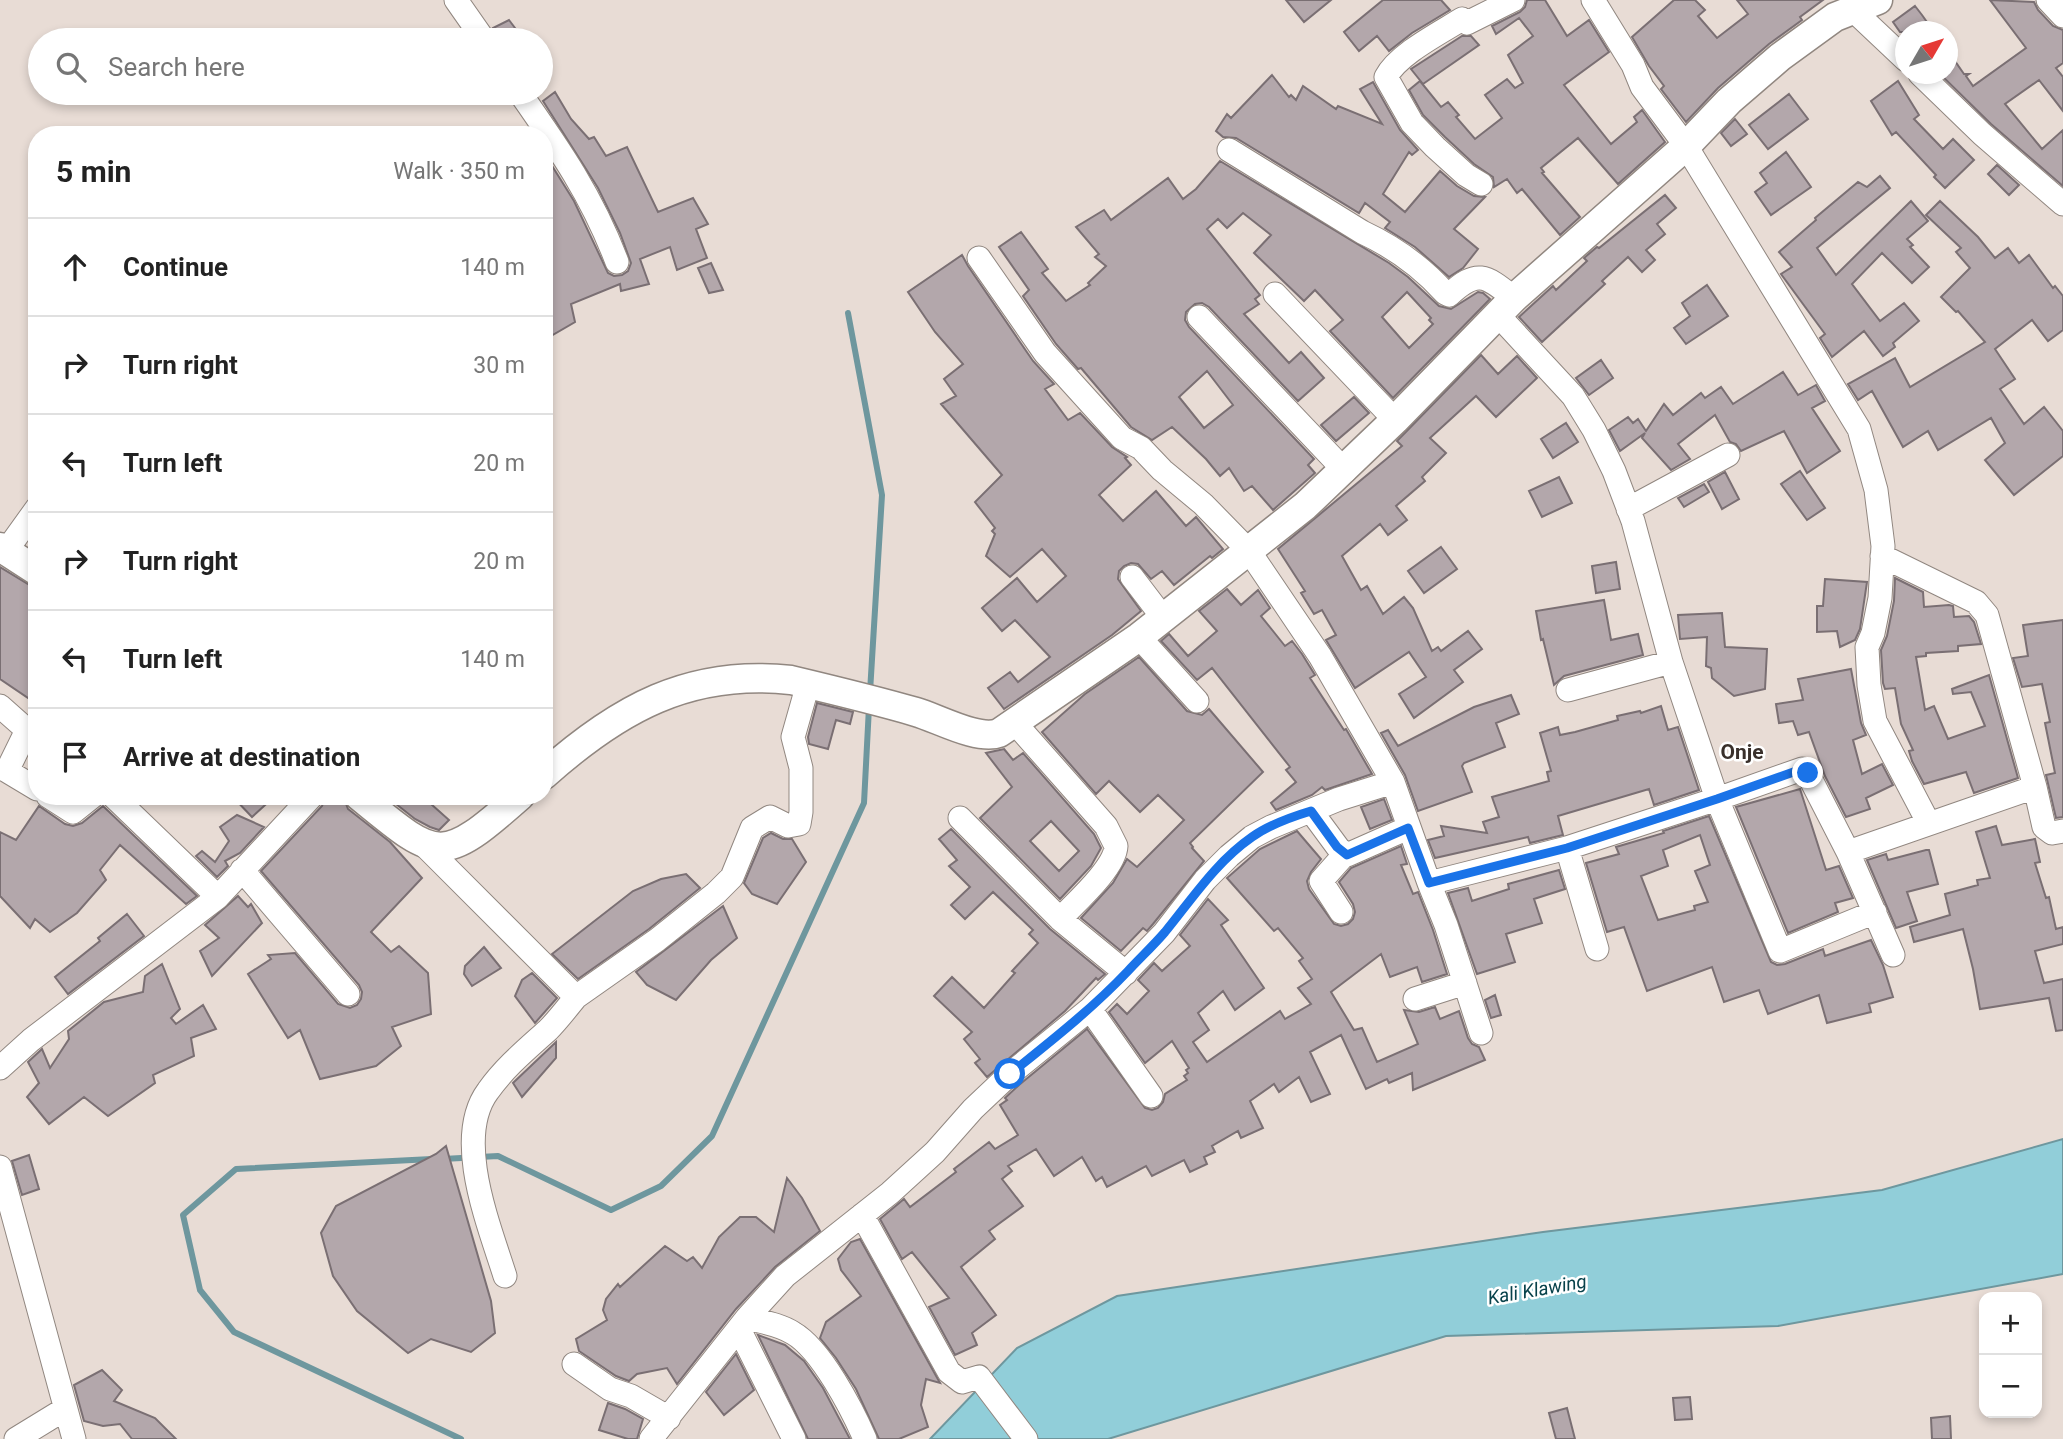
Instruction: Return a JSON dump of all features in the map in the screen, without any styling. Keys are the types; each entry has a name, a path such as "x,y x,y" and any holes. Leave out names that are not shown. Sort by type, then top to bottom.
{"street":[{"path":"456,0 476,28"},
{"path":"1481,184 1435,147 1412,123 1386,77 1394,65 1457,9 1467,23 1513,0"},
{"path":"1593,0 1633,65 1642,87 1686,146 1860,429 1877,490 1882,555 1880,598 1873,633 1867,647 1875,721 1928,822"},
{"path":"2048,0 2063,16"},
{"path":"553,768 598,732 649,700 679,689 750,678 782,679 808,684 996,735 1164,619 1345,471 1506,307 1686,146 1729,101 1780,57 1835,17 1866,5 1895,45"},
{"path":"1930,84 1982,134 2063,204"},
{"path":"528,105 542,126"},
{"path":"553,142 584,188 602,222 617,262"},
{"path":"1229,150 1362,232 1383,242 1417,265 1450,295 1463,283 1479,276 1492,280 1506,307 1573,396 1594,430 1614,471 1628,509 1671,662 1717,799 1780,951 1875,912"},
{"path":"979,258 1045,353 1122,438 1141,449 1203,504 1249,551 1320,656 1394,782 1481,1033"},
{"path":"1275,294 1395,421"},
{"path":"1199,317 1345,471"},
{"path":"1628,509 1728,455"},
{"path":"28,519 3,549 28,565"},
{"path":"1882,555 1976,602 1984,610 2044,827 2052,833 2063,831"},
{"path":"1132,577 1164,619"},
{"path":"1139,637 1197,701"},
{"path":"1567,690 1671,662"},
{"path":"505,1276 477,1173 473,1126 479,1107 510,1065 550,1028 576,997 657,940 732,877 752,828 770,817 788,826 799,824 801,768 793,737 808,684"},
{"path":"0,706 28,720"},
{"path":"1015,723 1106,827 1116,846 1113,857 1102,873 1060,919"},
{"path":"28,729 4,770 28,784"},
{"path":"1429,883 1567,848 1802,769 1806,770 1848,852 1893,955"},
{"path":"574,1364 610,1389 631,1396 660,1432 743,1324 791,1270 862,1215 935,1152 973,1109 1010,1074 1090,1009 1164,933 1206,880 1230,856 1252,837 1288,819 1394,782"},
{"path":"1848,852 2035,787"},
{"path":"63,805 75,812 83,805"},
{"path":"122,805 218,897"},
{"path":"0,1068 30,1040 218,897 303,805"},
{"path":"370,805 424,845 576,997"},
{"path":"424,845 440,848 457,844 483,828 510,805"},
{"path":"1311,811 1345,854"},
{"path":"960,818 1060,919 1126,973"},
{"path":"1341,912 1321,881 1345,854 1408,828"},
{"path":"1567,848 1597,949"},
{"path":"242,870 348,994"},
{"path":"1415,999 1465,983"},
{"path":"1090,1009 1152,1096"},
{"path":"0,1049 30,1040"},
{"path":"0,1167 74,1439"},
{"path":"862,1215 949,1372 962,1382 979,1377 1026,1439"},
{"path":"743,1324 794,1439"},
{"path":"743,1324 784,1328 800,1337 837,1387 865,1439"},
{"path":"16,1439 65,1409"}],"water":[{"name":"Kali Klawing","path":"2063,1139 2063,1274 1778,1326 1446,1336 1108,1439 930,1439 1017,1348 1117,1296 1543,1232 1882,1190"}],"building":[{"path":"1286,0 1331,0 1304,22"},
{"path":"1383,0 1441,0 1450,10 1412,33 1389,51 1377,36 1359,51 1344,32"},
{"path":"1527,0 1545,0 1567,36 1589,20 1609,52 1564,85 1611,144 1637,122 1634,117 1642,110 1665,142 1618,184 1578,138 1541,168 1544,172 1542,173 1580,217 1560,235 1522,189 1517,193 1507,179 1494,187 1493,177 1474,164 1423,115 1409,90 1420,81 1441,107 1448,102 1459,115 1456,117 1475,139 1502,118 1485,95 1507,79 1515,88 1523,83 1508,55 1533,36 1519,18 1496,34 1492,26 1520,12"},
{"path":"1674,0 1695,0 1705,10 1698,16 1717,38 1748,14 1737,0 1823,0 1718,88 1686,122 1661,89 1664,86 1632,37"},
{"path":"1990,0 2034,2 2053,26 2063,30 2063,63 2056,68 2063,77 2063,111 2039,80 2005,104 2042,149 2063,130 2063,186 1991,124 1950,84 1958,84 1958,65 1964,74 1969,74 1966,76 1973,86 2026,48"},
{"path":"1915,6 1926,21 1895,21 1895,25 1893,22"},
{"path":"509,20 515,28 493,28"},
{"path":"1462,36 1471,36 1479,45 1423,84 1411,69"},
{"path":"1272,75 1289,97 1291,95 1296,100 1303,86 1336,109 1338,106 1382,124 1360,89 1373,82 1400,130 1418,150 1412,155 1409,152 1383,194 1405,212 1440,171 1474,196 1485,197 1454,229 1478,249 1463,268 1449,277 1415,247 1385,228 1390,222 1365,203 1359,213 1236,138 1223,137 1216,131 1227,114 1231,118"},
{"path":"1895,83 1900,84 1919,115 1914,119 1943,149 1953,139 1974,160 1945,188 1896,132 1892,135 1871,101"},
{"path":"555,92 571,119 589,139 594,137 606,156 627,147 658,212 693,198 708,224 696,229 707,258 677,270 670,247 640,259 649,284 621,291 620,284 571,304 575,322 553,335 553,167 574,201 608,273 614,276 622,275 628,271 631,263 598,188 546,105 553,105"},
{"path":"1789,94 1808,119 1768,149 1749,125"},
{"path":"1735,119 1747,134 1731,146 1721,133"},
{"path":"1786,152 1811,187 1771,215 1755,192 1767,183 1760,173"},
{"path":"1220,161 1389,263 1439,306 1451,309 1478,292 1490,299 1393,398 1330,331 1343,320 1315,290 1304,301 1254,253 1271,235 1243,213 1227,228 1218,219 1207,229 1260,295 1255,299 1259,304 1244,314 1289,363 1301,352 1324,378 1298,401 1209,307 1202,303 1195,304 1186,312 1185,320 1189,327 1314,459 1308,465 1315,473 1273,510 1252,486 1244,491 1229,468 1220,476 1172,427 1152,440 1131,427 1081,368 1078,369 1056,344 1023,296 1029,290 999,247 1021,232 1048,269 1042,273 1066,301 1090,285 1088,283 1106,266 1095,257 1099,254 1076,227 1104,210 1111,220 1168,178 1183,199 1196,189","holes":["1407,292 1431,318 1429,320 1433,324 1409,348 1382,317","1207,371 1233,405 1204,428 1179,397"]},
{"path":"1997,165 2019,185 2009,195 1988,174"},
{"path":"1880,176 1890,188 1817,248 1836,275 1911,201 1928,221 1907,239 1913,245 1910,247 1929,267 1912,283 1882,253 1852,284 1880,321 1904,303 1919,321 1893,343 1895,347 1883,356 1864,331 1832,357 1820,338 1825,334 1781,274 1792,267 1779,252 1858,182 1867,187"},
{"path":"1665,195 1676,208 1657,224 1665,234 1646,250 1655,260 1642,272 1628,257 1602,281 1605,284 1542,342 1519,317 1553,286 1556,290 1587,261 1584,258 1597,247"},
{"path":"1940,201 1978,237 1995,258 2008,248 2019,263 2029,255 2053,288 2055,286 2063,296 2063,330 2048,341 2032,320 1995,349 2015,379 2000,389 2024,424 2044,407 2063,431 2063,456 2014,495 1985,460 2005,443 1991,418 1938,450 1928,431 1903,447 1872,391 1858,400 1848,384 1895,358 1910,387 1985,342 1958,311 1941,297 1970,268 1956,252 1961,248 1926,215"},
{"path":"962,255 1033,361 1054,384 1045,389 1068,420 1080,413 1112,447 1127,457 1125,458 1131,465 1099,495 1123,521 1156,491 1186,526 1196,517 1223,549 1174,585 1162,571 1151,579 1138,564 1124,566 1119,571 1118,579 1141,611 1112,635 1004,709 988,688 1010,672 1018,682 1050,657 1015,620 1002,631 982,608 1017,578 1037,602 1066,576 1042,549 1010,577 986,556 995,528 975,502 1002,475 941,404 956,396 944,379 963,364 935,332 908,292"},
{"path":"711,263 723,290 709,293 698,268"},
{"path":"1707,285 1728,316 1686,344 1674,328 1690,316 1682,303"},
{"path":"1481,355 1498,374 1517,356 1537,378 1496,417 1476,396 1430,438 1446,453 1422,477 1425,481 1396,506 1407,520 1388,535 1380,524 1342,556 1361,590 1367,586 1383,614 1404,597 1413,608 1432,651 1438,647 1441,651 1468,631 1482,649 1454,670 1463,682 1414,718 1399,694 1426,677 1409,652 1355,688 1326,640 1336,635 1322,610 1314,614 1301,593 1305,591 1278,549 1402,446 1397,441"},
{"path":"1601,360 1613,378 1589,395 1576,378"},
{"path":"1783,372 1798,395 1816,385 1825,401 1812,408 1840,451 1807,473 1784,431 1741,451 1736,444 1730,442 1715,415 1678,444 1690,459 1671,470 1642,438 1645,433 1620,451 1609,430 1628,417 1633,423 1638,419 1646,431 1664,404 1673,415 1701,393 1705,398 1721,387 1733,404"},
{"path":"1354,397 1369,413 1336,441 1321,425"},
{"path":"1566,423 1578,442 1553,458 1541,439"},
{"path":"1800,471 1825,508 1807,520 1781,484"},
{"path":"1725,472 1739,499 1722,509 1708,482"},
{"path":"1559,477 1572,503 1542,517 1529,491"},
{"path":"1704,484 1709,492 1684,507 1678,498"},
{"path":"1441,547 1457,569 1424,593 1408,571"},
{"path":"1616,562 1620,589 1596,593 1592,566"},
{"path":"0,567 28,584 28,698 0,679"},
{"path":"1895,578 1923,592 1924,607 1953,606 1954,617 1969,616 1974,622 1981,644 1958,646 1958,651 1926,653 1926,656 1916,657 1925,710 1934,706 1948,739 1985,726 1971,692 1953,694 1952,689 1989,675 2018,778 1974,793 1966,772 1924,784 1912,761 1909,751 1913,750 1901,724 1895,688 1885,689 1883,683 1881,650 1887,636 1894,601"},
{"path":"1825,579 1867,582 1860,629 1855,640 1840,647 1837,631 1817,632 1817,606 1823,606"},
{"path":"1227,589 1241,605 1258,590 1270,608 1261,616 1285,646 1292,641 1302,654 1315,675 1310,678 1344,730 1346,729 1372,774 1325,790 1322,787 1312,795 1276,810 1271,803 1296,782 1286,770 1290,767 1212,668 1197,680 1161,641 1169,634 1188,656 1217,631 1199,611"},
{"path":"1604,600 1611,640 1638,634 1643,655 1564,676 1554,685 1536,611"},
{"path":"1722,613 1725,647 1767,649 1765,689 1734,696 1712,678 1711,668 1706,666 1707,637 1680,639 1678,615"},
{"path":"2063,620 2063,817 2056,818 2046,775 2055,773 2045,723 2050,722 2042,684 2022,687 2013,658 2028,656 2023,625"},
{"path":"1139,657 1187,711 1202,715 1209,709 1263,772 1190,843 1204,861 1147,931 1143,928 1121,951 1081,918 1113,883 1127,859 1137,867 1184,820 1158,795 1140,812 1109,781 1096,794 1042,732 1085,694"},
{"path":"1851,669 1861,723 1866,735 1853,740 1862,774 1882,764 1893,785 1866,798 1870,809 1846,817 1825,776 1809,732 1798,735 1793,721 1779,723 1776,704 1803,700 1798,679"},
{"path":"1511,695 1519,714 1496,723 1505,747 1462,766 1472,792 1418,811 1405,775 1381,733 1388,730 1398,746 1474,707"},
{"path":"817,703 853,712 850,724 836,720 828,749 809,744 808,737"},
{"path":"1661,706 1668,730 1678,727 1699,790 1654,805 1649,789 1558,816 1563,835 1530,843 1528,837 1435,858 1428,840 1444,836 1441,826 1487,833 1483,822 1499,817 1492,797 1549,781 1547,772 1551,771 1540,733 1558,727 1560,735 1575,732 1618,720 1617,716 1640,711 1641,713"},
{"path":"1004,749 1013,760 1023,753 1094,834 1101,848 1091,866 1060,899 980,818 1012,787 986,753","holes":["1051,821 1079,851 1059,871 1030,841"]},
{"path":"1800,789 1826,870 1839,866 1853,898 1835,903 1838,912 1788,933 1736,807"},
{"path":"1384,799 1392,820 1370,829 1361,807"},
{"path":"241,805 265,805 252,817"},
{"path":"346,805 390,842 422,878 371,932 391,952 399,946 428,973 431,1014 392,1027 401,1046 376,1066 320,1079 300,1030 288,1038 248,974 271,959 268,955 295,953 338,1004 350,1008 357,1005 361,999 359,985 261,871 322,806"},
{"path":"397,805 432,805 449,820 439,830 415,819"},
{"path":"39,806 65,824 73,826 82,823 103,806 197,896 186,904 120,845 100,870 106,880 77,913 50,932 35,919 30,928 0,896 0,832 16,840"},
{"path":"237,815 264,827 240,853 225,861 228,866 217,877 196,856 202,851 215,862 229,841 220,827"},
{"path":"1709,816 1771,962 1777,965 1785,964 1823,949 1825,956 1871,940 1883,965 1893,997 1869,1004 1871,1012 1827,1023 1819,995 1768,1014 1759,990 1724,1002 1712,967 1647,991 1624,927 1607,932 1586,863 1619,854 1616,847 1664,833 1663,831","holes":["1700,835 1710,865 1695,871 1708,902 1694,906 1695,910 1658,920 1641,876 1668,866 1663,850"]},
{"path":"1996,826 2002,845 2035,839 2040,862 2035,863 2046,898 2049,897 2056,929 2063,927 2063,944 2035,951 2044,983 2063,979 2063,1030 2056,1031 2049,998 1980,1009 1963,929 1914,942 1910,927 1950,915 1945,894 1978,885 1977,880 1990,878 1976,832"},
{"path":"951,829 1050,929 1105,974 1098,980 1096,978 1065,1011 987,1077 975,1063 980,1059 964,1039 972,1032 934,996 952,977 984,1008 1015,973 1012,971 1038,943 1029,934 1033,930 993,892 965,919 951,905 970,887 949,866 957,860 939,839"},
{"path":"1297,831 1321,859 1307,881 1309,889 1334,924 1341,926 1353,919 1353,904 1339,882 1351,868 1401,846 1407,864 1401,865 1413,894 1418,892 1433,930 1447,974 1422,982 1417,967 1390,977 1381,954 1331,992 1354,1030 1362,1028 1377,1062 1418,1044 1404,1010 1419,1012 1435,1007 1440,1019 1459,1011 1468,1038 1472,1044 1479,1047 1485,1060 1413,1090 1412,1073 1389,1083 1387,1079 1366,1089 1341,1035 1310,1052 1330,1094 1311,1102 1299,1077 1279,1092 1274,1084 1250,1101 1263,1128 1241,1138 1238,1131 1212,1146 1215,1152 1204,1157 1207,1164 1190,1172 1184,1160 1152,1176 1146,1166 1107,1187 1102,1177 1096,1181 1082,1157 1054,1176 1036,1149 1008,1166 1012,1171 1002,1179 1023,1206 989,1231 995,1239 961,1267 996,1315 972,1333 977,1345 955,1355 929,1307 949,1298 912,1252 902,1259 880,1219 904,1199 910,1207 956,1172 954,1169 989,1142 995,1149 1018,1135 1000,1105 1019,1085 1087,1029 1145,1108 1158,1108 1165,1094 1187,1080 1184,1076 1189,1068 1172,1041 1145,1063 1109,1012 1117,1004 1127,1014 1149,991 1138,980 1154,963 1162,971 1190,946 1180,935 1208,899 1228,920 1221,925 1264,988 1235,1010 1223,991 1198,1013 1209,1030 1193,1042 1207,1062 1280,1011 1285,1019 1311,1004 1298,988 1312,979 1299,961 1303,958 1278,928 1274,931 1227,878 1260,849"},
{"path":"771,833 783,839 792,839 806,862 777,904 752,894 744,883 763,838"},
{"path":"1929,850 1938,884 1907,892 1917,921 1896,928 1867,860 1886,854 1888,860"},
{"path":"1559,870 1565,889 1534,899 1542,923 1506,934 1515,962 1477,974 1448,893 1468,888 1472,901 1509,889 1508,884"},
{"path":"686,874 700,888 649,929 578,979 552,954 633,891 661,879"},
{"path":"238,896 248,907 251,904 262,923 212,976 200,951 219,938 205,925"},
{"path":"723,906 737,938 711,960 676,1000 647,985 636,972"},
{"path":"127,914 144,936 68,994 55,977 100,941 98,938"},
{"path":"484,947 501,968 472,986 464,974 465,966"},
{"path":"162,964 180,1009 171,1018 176,1024 203,1005 216,1029 191,1038 194,1056 153,1075 155,1083 108,1116 84,1097 49,1124 27,1097 39,1083 28,1062 42,1049 50,1068 69,1039 68,1031 104,1002 143,992 145,976"},
{"path":"532,973 557,998 535,1023 515,996 522,980"},
{"path":"1495,995 1501,1015 1491,1018 1485,1000"},
{"path":"556,1042 556,1058 522,1097 513,1083"},
{"path":"446,1146 491,1301 495,1333 471,1352 431,1339 408,1353 357,1311 333,1276 321,1233 336,1206 436,1154"},
{"path":"29,1155 39,1189 22,1195 12,1161"},
{"path":"787,1178 802,1198 820,1231 775,1267 736,1309 677,1384 667,1368 637,1374 629,1381 616,1376 579,1351 576,1339 607,1320 603,1310 606,1299 618,1284 620,1287 665,1246 687,1261 693,1257 702,1268 719,1237 740,1217 756,1217 774,1232"},
{"path":"860,1239 940,1383 926,1379 921,1405 928,1427 899,1439 879,1439 856,1389 820,1338 826,1322 861,1296 841,1270 838,1259 851,1242"},
{"path":"758,1335 785,1345 804,1361 823,1388 850,1439 808,1439"},
{"path":"736,1354 754,1390 724,1415 706,1392"},
{"path":"102,1370 122,1390 114,1401 155,1418 176,1439 132,1439 120,1424 103,1426 84,1421 74,1385"},
{"path":"1690,1397 1692,1419 1675,1420 1673,1398"},
{"path":"608,1403 643,1419 637,1439 599,1430"},
{"path":"1567,1408 1575,1439 1556,1439 1549,1413"},
{"path":"1950,1416 1951,1439 1932,1439 1931,1418"}],"waterway":[{"path":"848,313 882,495 870,692"},
{"path":"443,1159 498,1156 611,1210 661,1186 712,1136 864,803 869,707"},
{"path":"432,1159 236,1169 183,1215 200,1290 234,1332 461,1439"}],"district":[{"name":"Onje","path":"1742,752"}],"route":[{"path":"1010,1074 1090,1009 1164,933 1206,880 1230,856 1252,837 1297,815 1311,811 1337,847 1347,855 1408,828 1429,883 1567,848 1802,769 1808,773"}]}
